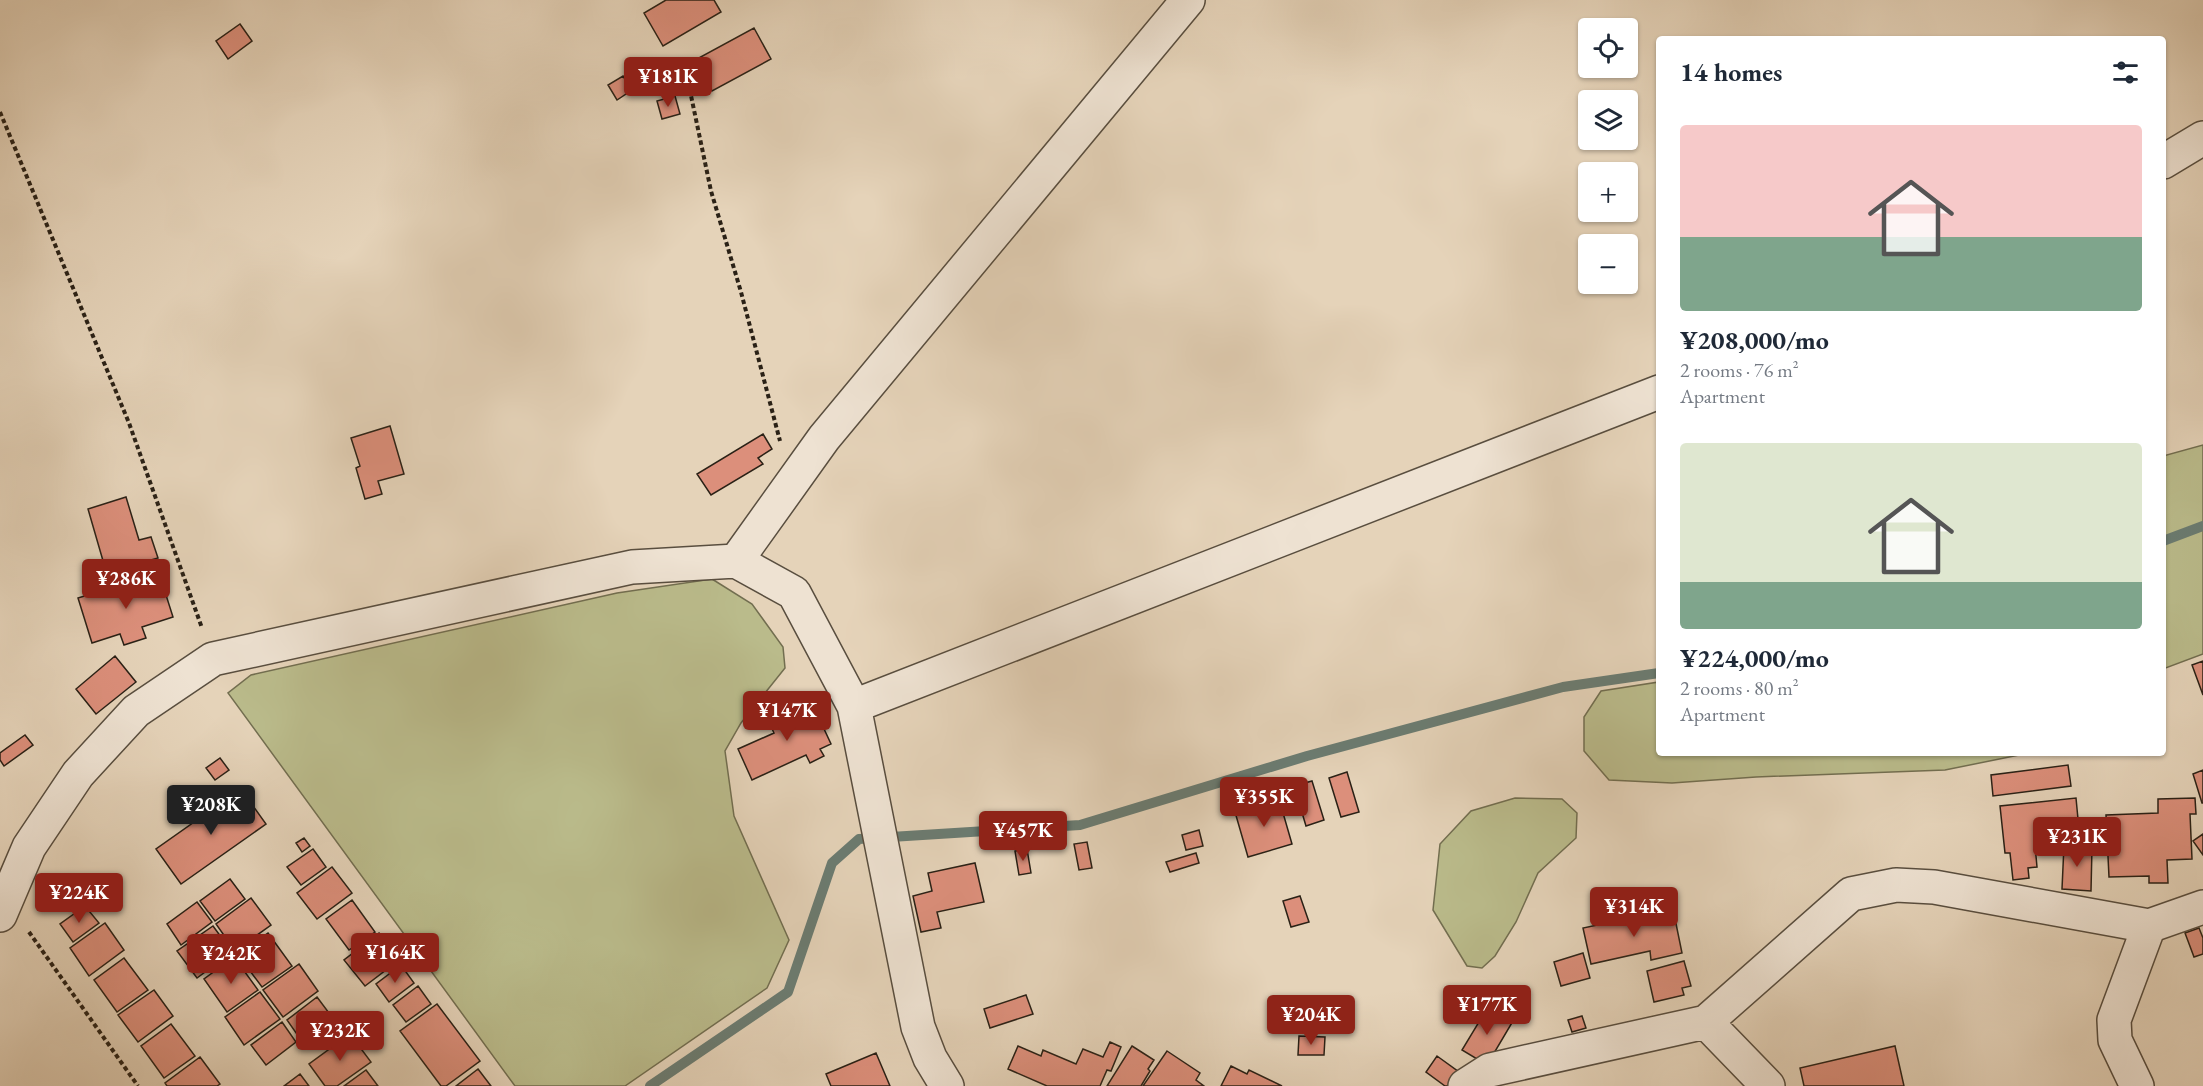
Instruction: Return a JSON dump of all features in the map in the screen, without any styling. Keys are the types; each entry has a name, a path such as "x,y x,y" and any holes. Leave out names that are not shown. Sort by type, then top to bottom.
{"street":[{"path":"736,561 824,438 1188,0"},
{"path":"2166,160 2203,138"},
{"path":"854,706 1656,393"},
{"path":"2,910 29,847 78,774 136,711 213,659 632,567 736,561 794,593 854,706 918,1027 930,1058 947,1086"},
{"path":"1465,1086 1491,1070 1706,1022 1851,894 1896,885 1934,887 2149,926 2203,907"},
{"path":"2137,1086 2115,1040 2114,1020 2149,926"},
{"path":"1706,1022 1768,1086"}],"path":[{"path":"685,67 711,191 741,292 792,483"},
{"path":"0,112 129,423 213,659"},
{"path":"2,910 30,933 138,1086"}],"green space":[{"path":"2203,445 2203,654 2166,668 2166,455"},
{"path":"712,579 752,604 783,647 785,668 741,723 725,751 734,816 789,940 767,988 625,1086 515,1086 228,693 251,675 617,593"},
{"path":"1656,682 1656,756 2014,756 1945,770 1756,777 1672,783 1609,780 1584,751 1584,717 1601,691"},
{"path":"1515,798 1562,799 1577,813 1576,838 1538,873 1516,922 1495,956 1482,968 1467,966 1433,910 1440,844 1471,811"}],"building":[{"path":"666,0 714,0 721,12 663,46 644,13"},
{"path":"240,24 252,41 228,59 216,41"},
{"path":"754,28 771,59 712,91 695,60"},
{"path":"623,76 632,90 617,100 608,85"},
{"path":"675,96 680,114 662,119 657,101"},
{"path":"390,426 404,474 378,481 382,494 365,499 356,468 360,466 351,438"},
{"path":"763,434 772,449 758,458 763,464 711,495 697,474"},
{"path":"126,497 139,540 151,537 158,558 130,566 131,571 108,578 88,509"},
{"path":"159,573 173,617 142,627 146,638 124,645 120,634 92,643 78,598"},
{"path":"115,656 136,682 96,714 76,689"},
{"path":"2203,661 2203,695 2192,665"},
{"path":"811,701 831,744 820,749 824,756 810,763 806,755 752,780 738,749 774,733 768,720"},
{"path":"25,735 33,745 4,766 0,760 0,753"},
{"path":"220,758 229,770 215,780 206,768"},
{"path":"2068,765 2071,786 1993,796 1991,775"},
{"path":"2203,770 2203,803 2202,803 2193,774"},
{"path":"1347,772 1359,812 1341,817 1329,778"},
{"path":"1312,781 1324,820 1306,826 1294,786"},
{"path":"241,789 266,824 181,884 156,849"},
{"path":"2076,798 2080,840 2035,845 2037,867 2028,868 2029,878 2013,880 2010,853 2005,853 2000,806"},
{"path":"2195,798 2196,814 2190,814 2192,859 2167,860 2168,883 2149,883 2149,876 2109,877 2106,815 2158,813 2158,799"},
{"path":"1279,799 1292,844 1248,857 1235,812"},
{"path":"1199,830 1203,846 1186,850 1182,835"},
{"path":"2203,834 2203,855 2193,841"},
{"path":"304,838 310,846 302,852 296,843"},
{"path":"1087,842 1092,868 1079,870 1074,844"},
{"path":"2064,845 2092,847 2091,891 2062,889"},
{"path":"313,849 326,867 301,885 287,867"},
{"path":"1027,849 1031,873 1019,875 1015,851"},
{"path":"1196,853 1199,863 1170,872 1166,862"},
{"path":"975,863 984,902 937,912 941,928 921,932 913,896 932,891 928,873"},
{"path":"332,867 352,893 317,919 297,893"},
{"path":"230,879 245,899 215,921 200,901"},
{"path":"1300,896 1309,922 1291,927 1283,901"},
{"path":"251,898 271,925 235,951 216,924"},
{"path":"352,900 375,932 349,950 326,919"},
{"path":"197,902 212,922 181,945 167,924"},
{"path":"85,906 99,923 73,942 60,924"},
{"path":"1673,909 1682,953 1651,960 1650,951 1591,964 1583,928"},
{"path":"105,923 124,950 89,976 70,948"},
{"path":"213,926 232,952 197,978 177,951"},
{"path":"2199,928 2203,938 2203,954 2194,957 2185,933"},
{"path":"268,933 292,966 262,987 238,955"},
{"path":"379,933 399,960 365,986 344,960"},
{"path":"1583,953 1590,978 1561,986 1554,962"},
{"path":"234,957 258,990 227,1012 204,979"},
{"path":"124,958 148,990 117,1012 94,980"},
{"path":"1684,961 1691,986 1682,988 1684,995 1654,1002 1647,971"},
{"path":"299,964 318,991 283,1017 263,990"},
{"path":"401,965 414,983 389,1002 376,984"},
{"path":"418,986 431,1004 406,1022 393,1005"},
{"path":"154,990 173,1016 138,1042 118,1015"},
{"path":"260,992 280,1019 244,1045 225,1017"},
{"path":"1026,995 1033,1014 990,1028 984,1009"},
{"path":"317,997 332,1017 301,1040 287,1020"},
{"path":"437,1004 480,1061 446,1086 441,1086 400,1031"},
{"path":"1488,1007 1513,1021 1487,1065 1462,1050"},
{"path":"1582,1016 1586,1028 1572,1032 1568,1020"},
{"path":"282,1022 296,1042 266,1065 251,1045"},
{"path":"171,1024 195,1056 164,1078 141,1046"},
{"path":"350,1034 371,1062 337,1086 325,1086 309,1064"},
{"path":"1299,1036 1325,1037 1324,1055 1298,1055"},
{"path":"1110,1042 1121,1047 1111,1071 1107,1070 1100,1086 1047,1086 1008,1069 1018,1046 1041,1056 1043,1050 1076,1064 1083,1049 1103,1057"},
{"path":"1132,1046 1154,1060 1141,1086 1107,1086"},
{"path":"1895,1046 1904,1086 1804,1086 1800,1068"},
{"path":"1167,1051 1200,1073 1196,1080 1204,1086 1143,1086"},
{"path":"876,1053 890,1086 831,1086 826,1074"},
{"path":"1437,1056 1459,1072 1448,1086 1426,1072"},
{"path":"200,1057 220,1084 217,1086 167,1086 165,1083"},
{"path":"1231,1066 1247,1074 1249,1070 1282,1086 1221,1086"},
{"path":"478,1069 491,1086 456,1086"},
{"path":"366,1070 378,1086 344,1086"},
{"path":"300,1074 309,1086 284,1086"}],"waterway":[{"path":"2166,540 2203,526"},
{"path":"650,1086 788,992 832,863 859,839 1080,825 1307,756 1563,687 1656,673"}]}
